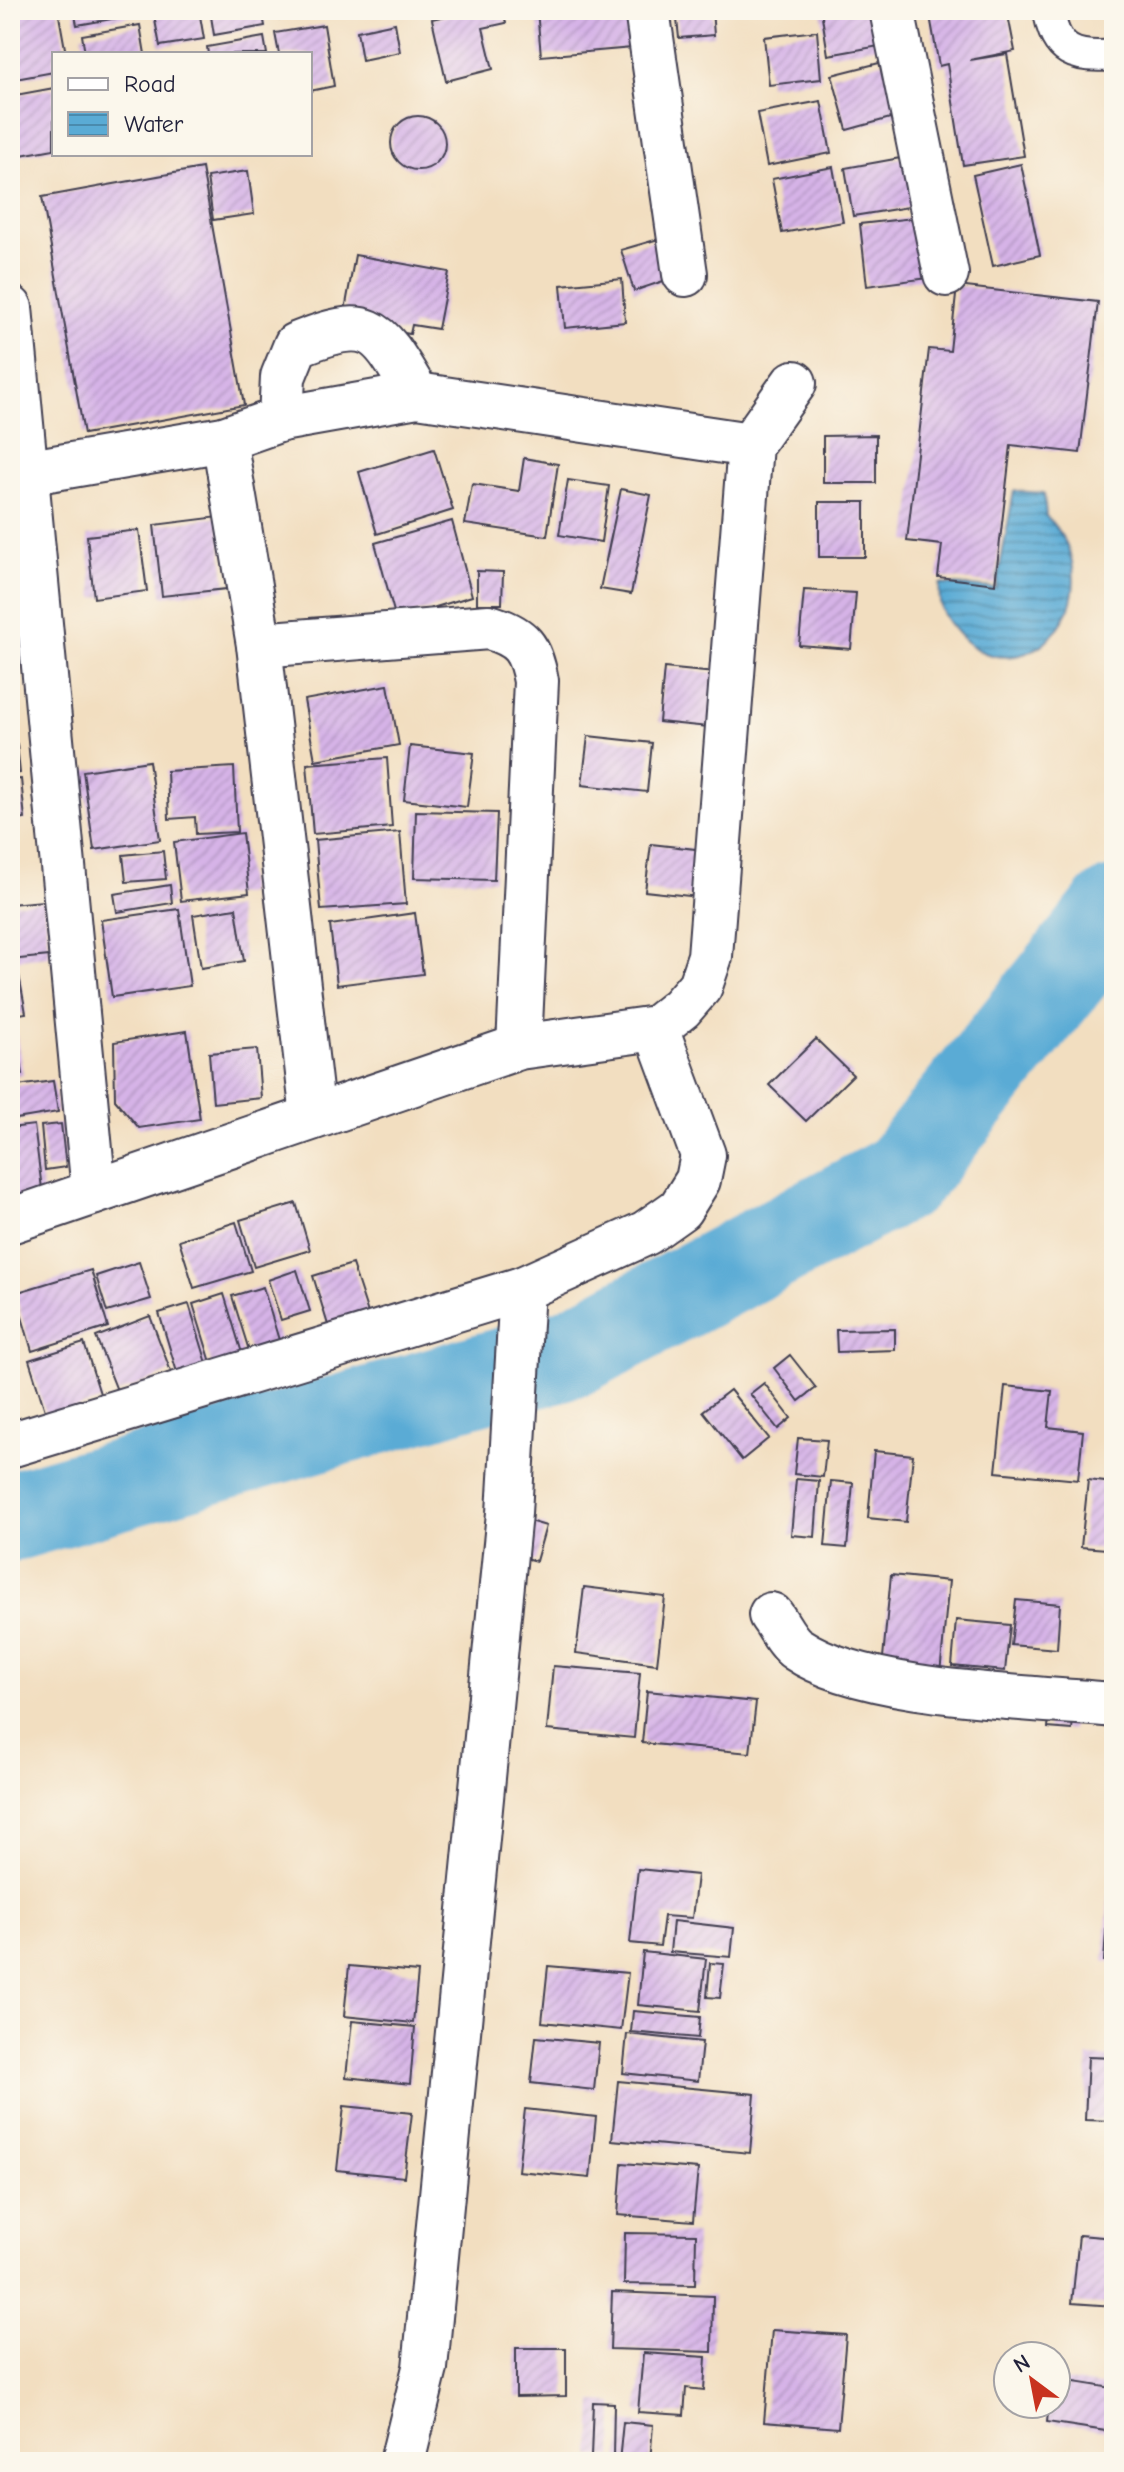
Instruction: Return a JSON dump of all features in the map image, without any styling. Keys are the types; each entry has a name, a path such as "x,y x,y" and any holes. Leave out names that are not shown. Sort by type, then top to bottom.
{"street":[{"path":"647,10 685,274"},
{"path":"892,10 946,274"},
{"path":"10,308 94,1192"},
{"path":"281,419 283,377 296,345 327,332 357,328 383,340 417,395"},
{"path":"10,1221 519,1047 656,1028 681,1008 700,986 710,956 750,445 794,383"},
{"path":"25,473 224,439 281,419 417,395 750,445"},
{"path":"224,439 259,645 313,1117"},
{"path":"259,645 489,627 510,633 531,655 536,681 519,1047"},
{"path":"10,1445 522,1289 646,1233 680,1209 698,1180 703,1155 656,1028"},
{"path":"402,2462 425,2368 507,1529 522,1289"},
{"path":"771,1615 794,1648 850,1674 960,1691 1114,1705"}],"lane":[{"path":"1049,10 1052,33 1071,51 1087,58 1114,55"}],"water":[{"path":"1014,491 1044,493 1046,516 1067,547 1074,579 1069,608 1054,633 1033,650 1007,657 980,651 954,629 941,608 939,591 940,584 996,588"}],"building":[{"path":"10,10 58,10 66,52 52,52 52,72 10,80"},
{"path":"74,10 134,10 135,15 77,25"},
{"path":"153,10 199,10 204,39 160,46"},
{"path":"210,10 262,10 265,26 214,35"},
{"path":"278,10 319,10 319,12 280,19"},
{"path":"471,10 503,10 506,23 483,28 493,69 446,81 432,19"},
{"path":"537,10 629,10 632,48 541,56"},
{"path":"676,10 712,10 714,35 679,38"},
{"path":"821,10 879,10 885,45 828,55"},
{"path":"959,10 1007,10 1015,51 970,60 1007,54 1024,156 963,165 947,64 939,66 930,16"},
{"path":"395,23 400,52 362,60 357,31"},
{"path":"140,25 145,52 85,52 82,35"},
{"path":"324,25 334,86 312,91 312,52 279,52 275,33"},
{"path":"817,31 821,79 769,85 764,37"},
{"path":"264,37 267,52 208,52 207,47"},
{"path":"887,61 901,115 847,130 832,75"},
{"path":"52,88 52,149 10,157 10,96"},
{"path":"821,101 831,153 767,166 757,113"},
{"path":"418,116 437,124 445,143 437,162 418,170 399,162 391,143 399,124"},
{"path":"906,157 915,206 853,216 845,168"},
{"path":"1021,164 1040,255 993,266 973,175"},
{"path":"833,167 843,222 782,233 772,179"},
{"path":"202,168 244,405 84,434 42,197"},
{"path":"248,171 254,214 213,220 207,177"},
{"path":"922,217 929,278 867,286 860,224"},
{"path":"662,238 675,277 634,291 621,250"},
{"path":"355,255 449,272 438,329 412,325 410,334 360,325 345,310"},
{"path":"622,279 625,322 565,328 561,285"},
{"path":"957,286 1098,302 1080,453 1011,445 995,584 938,577 942,545 907,541 929,349 950,351"},
{"path":"876,435 876,483 823,483 823,436"},
{"path":"434,449 453,510 377,534 359,472"},
{"path":"524,458 558,464 547,536 465,524 472,484 519,491"},
{"path":"568,480 609,486 601,542 559,535"},
{"path":"621,489 651,495 631,594 600,589"},
{"path":"819,502 865,502 865,557 819,557"},
{"path":"218,517 226,589 162,596 154,525"},
{"path":"452,521 472,596 396,619 375,543"},
{"path":"139,530 147,591 94,598 87,536"},
{"path":"477,571 503,572 502,604 477,604"},
{"path":"804,590 856,593 851,649 799,645"},
{"path":"664,668 725,674 718,728 659,722"},
{"path":"388,685 399,745 315,760 304,700"},
{"path":"588,736 652,743 647,792 582,785"},
{"path":"17,744 20,773 10,774 10,745"},
{"path":"410,746 474,753 467,807 404,800"},
{"path":"387,758 392,827 313,834 307,764"},
{"path":"149,761 160,840 94,850 83,771"},
{"path":"234,767 237,832 196,834 195,817 169,819 167,771"},
{"path":"21,779 25,819 10,821 10,780"},
{"path":"416,811 497,813 494,880 414,878"},
{"path":"400,832 406,904 321,910 315,840"},
{"path":"242,833 249,893 181,901 174,842"},
{"path":"651,844 704,850 698,897 645,891"},
{"path":"163,851 166,879 126,882 123,855"},
{"path":"170,885 172,903 117,912 114,894"},
{"path":"43,901 49,956 10,960 10,904"},
{"path":"236,908 244,961 201,968 193,915"},
{"path":"179,909 190,986 112,997 101,920"},
{"path":"415,913 423,974 337,985 330,925"},
{"path":"19,975 26,1013 13,1015 23,1074 10,1076 10,976"},
{"path":"187,1031 200,1119 139,1128 115,1100 114,1042"},
{"path":"816,1039 853,1075 806,1121 769,1085"},
{"path":"257,1049 261,1098 213,1103 209,1053"},
{"path":"53,1081 58,1112 10,1120 10,1087"},
{"path":"61,1124 66,1167 45,1170 41,1126"},
{"path":"34,1125 44,1205 10,1210 10,1128"},
{"path":"296,1203 310,1250 254,1267 240,1220"},
{"path":"1112,1219 1114,1280 1106,1280"},
{"path":"236,1222 251,1271 194,1288 179,1240"},
{"path":"139,1262 151,1299 107,1312 96,1276"},
{"path":"352,1264 368,1313 328,1325 313,1276"},
{"path":"91,1270 108,1327 32,1351 15,1293"},
{"path":"297,1270 310,1311 281,1320 268,1280"},
{"path":"263,1287 282,1350 252,1360 232,1296"},
{"path":"224,1294 245,1363 214,1372 193,1304"},
{"path":"189,1304 210,1373 180,1382 159,1313"},
{"path":"150,1316 171,1372 118,1393 96,1337"},
{"path":"895,1329 895,1350 837,1352 836,1330"},
{"path":"84,1343 102,1400 47,1417 29,1360"},
{"path":"790,1355 816,1388 799,1401 774,1368"},
{"path":"764,1383 791,1418 778,1429 750,1394"},
{"path":"1005,1386 1052,1391 1048,1427 1083,1431 1078,1480 996,1472"},
{"path":"730,1390 769,1438 742,1460 703,1411"},
{"path":"798,1438 827,1440 823,1477 794,1474"},
{"path":"874,1451 913,1455 906,1522 868,1518"},
{"path":"796,1479 819,1481 815,1537 791,1535"},
{"path":"1088,1480 1113,1483 1107,1549 1081,1547"},
{"path":"831,1481 853,1483 847,1548 825,1546"},
{"path":"519,1518 546,1526 536,1561 510,1554"},
{"path":"891,1575 949,1581 940,1674 882,1668"},
{"path":"584,1587 665,1597 657,1664 576,1653"},
{"path":"1016,1600 1060,1604 1057,1649 1011,1645"},
{"path":"956,1620 1010,1625 1005,1671 952,1666"},
{"path":"553,1666 640,1673 634,1738 547,1730"},
{"path":"647,1691 756,1702 750,1753 642,1743"},
{"path":"1050,1705 1074,1707 1072,1730 1048,1728"},
{"path":"638,1869 697,1875 692,1918 664,1916 660,1946 630,1943"},
{"path":"1109,1889 1114,1890 1114,1962 1104,1961"},
{"path":"673,1921 734,1928 731,1957 670,1952"},
{"path":"643,1952 706,1959 700,2011 638,2005"},
{"path":"710,1963 724,1964 720,1998 707,1997"},
{"path":"349,1966 418,1972 413,2023 344,2016"},
{"path":"548,1966 628,1973 621,2030 542,2022"},
{"path":"633,2011 700,2017 698,2038 631,2032"},
{"path":"352,2021 415,2027 410,2084 346,2077"},
{"path":"627,2034 702,2042 698,2081 623,2073"},
{"path":"536,2037 599,2043 594,2090 531,2083"},
{"path":"1088,2057 1114,2058 1114,2121 1085,2120"},
{"path":"618,2081 755,2094 750,2153 612,2140"},
{"path":"344,2106 412,2113 404,2177 337,2170"},
{"path":"525,2109 596,2117 590,2178 518,2171"},
{"path":"622,2163 698,2169 693,2221 618,2215"},
{"path":"625,2233 696,2234 695,2285 624,2284"},
{"path":"1079,2235 1114,2238 1114,2306 1072,2303"},
{"path":"612,2292 713,2296 712,2352 610,2349"},
{"path":"772,2330 846,2335 838,2428 764,2422"},
{"path":"516,2348 566,2348 566,2396 516,2397"},
{"path":"643,2353 706,2357 704,2390 686,2388 684,2415 638,2412"},
{"path":"1072,2382 1112,2388 1106,2431 1047,2422 1072,2420"},
{"path":"593,2402 614,2403 613,2457 591,2457"},
{"path":"623,2422 653,2425 650,2462 619,2462"}],"waterway":[{"path":"10,1517 573,1352 901,1177 1114,912"}]}
